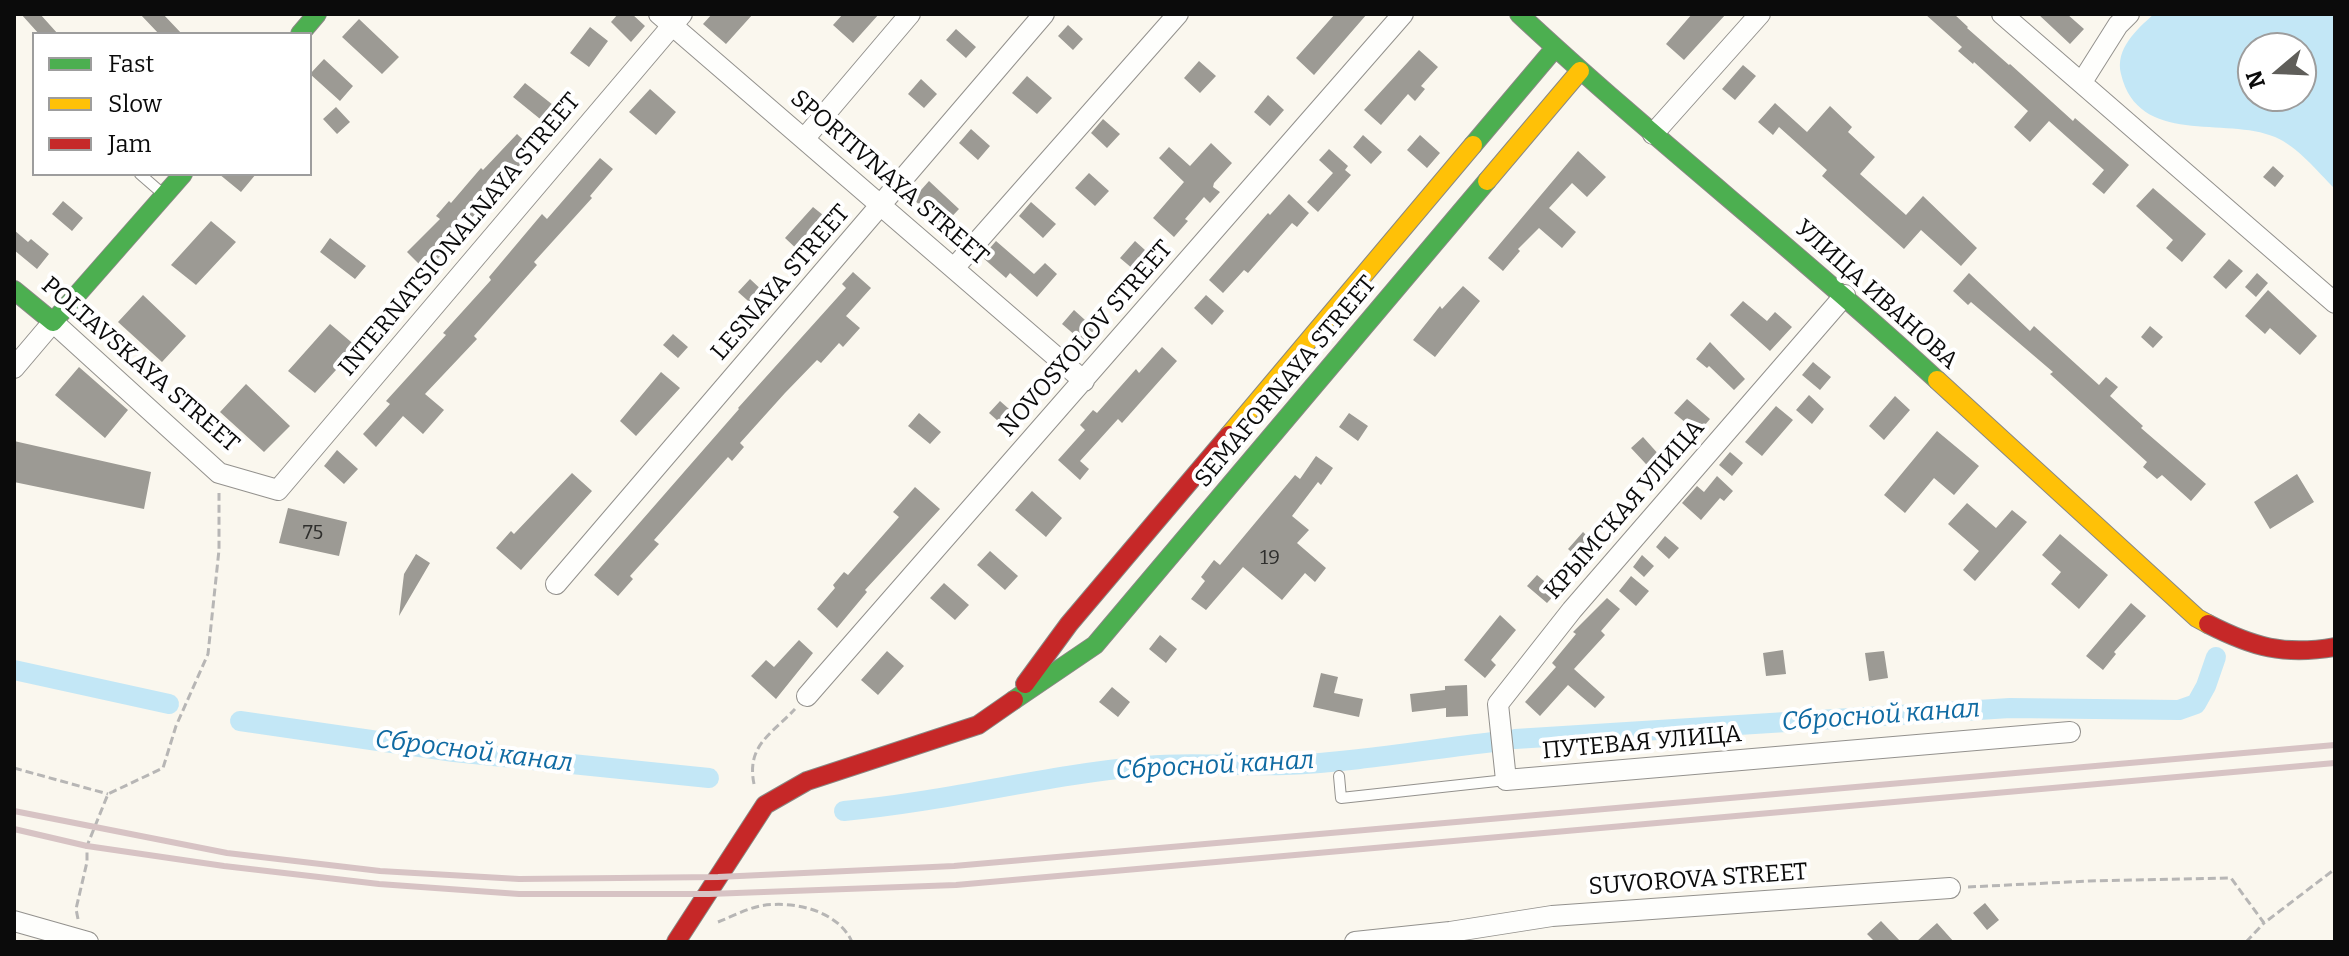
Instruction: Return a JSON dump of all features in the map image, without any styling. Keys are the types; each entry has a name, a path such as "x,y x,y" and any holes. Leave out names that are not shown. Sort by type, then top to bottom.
{"street":[{"path":"302,32 317,14"},
{"path":"804,139 910,14"},
{"name":"LESNAYA STREET","path":"556,584 1044,14"},
{"path":"954,268 1178,14"},
{"name":"NOVOSYOLOV STREET","path":"807,696 1403,14"},
{"name":"УЛИЦА ИВАНОВА","path":"1519,14 1653,134 1845,295 2197,618 2239,640 2274,652 2309,653 2335,647"},
{"path":"1653,134 1760,14"},
{"path":"2002,14 2335,303"},
{"path":"2082,82 2118,25 2129,14"},
{"name":"SPORTIVNAYA STREET","path":"671,18 804,139 1084,381"},
{"name":"INTERNATSIONALNAYA STREET","path":"278,490 671,18"},
{"name":"SEMAFORNAYA STREET","path":"1010,704 1069,624 1555,48"},
{"name":"SEMAFORNAYA STREET","path":"678,939 765,805 807,781 978,725 1095,645 1580,71"},
{"path":"14,368 181,176"},
{"name":"POLTAVSKAYA STREET","path":"14,290 219,473 278,490"},
{"name":"КРЫМСКАЯ УЛИЦА","path":"1506,780 1498,704 1572,610 1845,295"},
{"path":"1069,624 1069,646 1077,650 1095,645"},
{"name":"ПУТЕВАЯ УЛИЦА","path":"1506,780 2070,732"},
{"name":"SUVOROVA STREET","path":"1355,942 1446,937 1552,916 1950,888"},
{"path":"14,921 84,941"}],"lane":[{"path":"142,176 165,195"},
{"path":"1339,776 1341,798 1506,780"}],"path":[{"path":"14,768 108,794 163,768 176,726 208,654 219,550 219,473"},
{"path":"765,805 752,782 752,757 766,735 807,696"},
{"path":"84,941 76,909 87,862 87,846 108,794"},
{"path":"2246,942 2264,923 2335,869"},
{"path":"1950,888 2231,878 2264,923"},
{"path":"678,939 760,906 813,907 847,929 852,942"}],"water":[{"path":"2154,14 2335,14 2335,189 2299,153 2275,137 2255,131 2186,125 2145,112 2130,97 2121,74 2121,56 2134,33"}],"building":[{"path":"21,14 40,14 56,32 37,32"},
{"path":"140,14 163,14 180,32 157,32"},
{"path":"618,14 632,14 645,26 631,42 611,22"},
{"path":"712,14 753,14 726,44 703,24"},
{"path":"843,14 879,14 853,43 833,25"},
{"path":"1335,14 1367,14 1314,75 1296,58"},
{"path":"1692,14 1726,14 1684,60 1666,44"},
{"path":"1925,14 1954,14 2073,121 2075,118 2129,165 2104,194 2092,184 2104,170 2049,121 2030,142 2014,127 2028,111 1958,51 1962,47"},
{"path":"2038,14 2067,14 2084,29 2070,44"},
{"path":"359,19 399,57 382,74 342,37"},
{"path":"1068,25 1083,39 1073,50 1058,36"},
{"path":"590,27 608,41 589,67 570,53"},
{"path":"956,29 976,47 966,58 946,40"},
{"path":"1419,50 1438,67 1421,86 1425,89 1415,101 1408,94 1381,125 1364,110"},
{"path":"324,59 353,86 340,101 312,76"},
{"path":"1199,61 1216,76 1200,93 1184,78"},
{"path":"1743,65 1756,76 1735,100 1722,89"},
{"path":"1027,76 1052,98 1037,114 1012,93"},
{"path":"921,79 937,94 924,108 908,94"},
{"path":"525,83 562,112 550,127 513,97"},
{"path":"650,89 676,112 656,135 629,112"},
{"path":"1268,95 1284,110 1270,126 1254,112"},
{"path":"1775,103 1807,132 1830,106 1852,127 1848,132 1875,157 1860,174 1906,215 1923,196 1977,248 1961,266 1921,230 1904,249 1822,176 1827,170 1779,127 1773,135 1758,122"},
{"path":"336,107 350,122 337,134 323,119"},
{"path":"1103,119 1120,134 1107,148 1091,133"},
{"path":"971,129 990,146 978,160 959,143"},
{"path":"517,134 534,150 518,167 516,165 427,272 407,252 440,219 436,216 449,201 451,203 481,168 483,170"},
{"path":"1363,135 1382,152 1371,164 1353,147"},
{"path":"1420,135 1440,153 1427,168 1407,150"},
{"path":"1211,143 1232,163 1214,183 1213,187 1220,192 1210,203 1204,197 1174,237 1153,218 1184,182 1159,158 1169,147 1190,166"},
{"path":"1329,149 1348,166 1345,170 1351,175 1318,212 1307,202 1333,173 1319,160"},
{"path":"1578,151 1606,177 1587,197 1572,183 1549,208 1576,232 1562,248 1539,228 1518,249 1520,251 1503,271 1488,258"},
{"path":"600,158 613,169 590,196 592,198 534,262 537,265 474,336 477,339 425,394 444,410 423,434 403,416 376,447 363,434 390,404 386,401 446,335 443,333 491,280 489,277 542,214 547,219"},
{"path":"2273,166 2284,176 2275,187 2263,177"},
{"path":"1089,173 1109,191 1095,206 1075,188"},
{"path":"221,176 254,176 241,192"},
{"path":"929,181 959,209 943,226 913,199"},
{"path":"2153,188 2206,234 2182,262 2166,248 2173,240 2136,206"},
{"path":"1289,194 1309,213 1297,227 1292,223 1248,273 1244,270 1223,293 1209,280 1268,213 1270,215"},
{"path":"63,201 83,218 72,231 52,214"},
{"path":"1031,202 1056,224 1043,238 1019,216"},
{"path":"813,207 828,219 800,252 785,238"},
{"path":"211,221 236,242 196,285 171,265"},
{"path":"14,230 49,254 37,269 14,250"},
{"path":"330,238 366,266 355,279 320,252"},
{"path":"996,241 1034,274 1045,263 1057,274 1037,297 1010,273 1006,278 982,257"},
{"path":"1135,241 1155,259 1140,275 1120,258"},
{"path":"2229,259 2243,271 2226,289 2213,277"},
{"path":"853,272 871,288 846,316 860,328 843,347 839,343 821,363 817,360 785,393 740,443 744,447 732,461 728,457 654,540 659,544 630,576 633,579 618,596 594,575 846,288 842,284"},
{"path":"1969,273 2030,331 2034,326 2099,385 2106,377 2118,387 2110,396 2143,426 2141,428 2206,484 2191,501 2162,475 2157,479 2143,467 2147,462 2050,374 2053,372 1971,302 1968,305 1953,291"},
{"path":"2257,273 2268,283 2256,297 2245,287"},
{"path":"750,279 766,294 755,307 738,292"},
{"path":"1463,286 1480,301 1435,357 1413,340 1440,306 1442,309"},
{"path":"2268,290 2317,336 2300,355 2270,328 2265,334 2245,316"},
{"path":"143,295 186,336 162,362 118,322"},
{"path":"1206,295 1224,311 1212,325 1194,308"},
{"path":"1743,301 1767,321 1775,312 1792,327 1770,351 1730,315"},
{"path":"1074,310 1095,329 1083,342 1062,324"},
{"path":"330,324 357,347 315,393 288,371"},
{"path":"2150,326 2163,337 2153,348 2141,337"},
{"path":"673,334 688,347 678,358 663,345"},
{"path":"1710,342 1745,379 1734,390 1709,366 1707,368 1696,359"},
{"path":"1162,347 1177,361 1122,423 1118,419 1080,461 1089,469 1080,480 1058,460 1085,430 1080,425 1093,410 1097,413 1136,369 1139,373"},
{"path":"1813,362 1831,377 1820,390 1802,375"},
{"path":"79,367 128,410 105,438 55,395"},
{"path":"661,372 680,388 636,436 620,421"},
{"path":"246,384 290,426 264,452 220,412"},
{"path":"1809,395 1824,409 1812,424 1796,410"},
{"path":"1895,396 1910,410 1884,440 1869,426"},
{"path":"1687,399 1710,419 1698,433 1674,413"},
{"path":"1000,401 1018,417 1007,429 989,413"},
{"path":"1776,406 1793,420 1762,456 1745,442"},
{"path":"919,413 941,432 930,444 908,426"},
{"path":"1349,413 1368,426 1358,441 1339,427"},
{"path":"1937,431 1979,466 1954,495 1934,478 1905,513 1884,495"},
{"path":"1643,437 1670,467 1659,478 1631,448"},
{"path":"14,441 151,472 144,509 14,482"},
{"path":"337,450 358,469 344,484 324,466"},
{"path":"1730,452 1743,463 1732,476 1719,465"},
{"path":"1316,456 1333,468 1292,516 1309,530 1297,543 1326,568 1315,582 1305,573 1282,600 1243,567 1206,610 1191,599 1205,581 1201,577 1214,560 1220,565 1295,475 1300,479"},
{"path":"572,473 592,491 521,570 496,548 511,531 514,534"},
{"path":"2297,474 2314,502 2270,529 2254,502"},
{"path":"1717,476 1733,491 1724,501 1720,498 1701,520 1682,503 1697,486 1704,492"},
{"path":"915,487 940,509 865,590 867,592 837,628 817,609 844,572 848,575 899,517 893,512"},
{"path":"1032,491 1062,518 1046,537 1015,510"},
{"path":"1967,503 1996,528 2012,510 2027,522 1975,581 1963,570 1979,551 1948,524"},
{"path":"288,508 347,522 339,556 279,543"},
{"path":"1583,532 1601,549 1586,565 1568,549"},
{"path":"2060,534 2108,575 2079,609 2051,584 2061,572 2042,555"},
{"path":"1665,536 1679,548 1669,559 1656,547"},
{"path":"990,551 1018,576 1005,590 977,565"},
{"path":"416,554 430,563 399,616 404,574"},
{"path":"1642,555 1654,566 1644,577 1633,567"},
{"path":"1537,575 1557,592 1547,603 1527,586"},
{"path":"1631,576 1649,591 1636,606 1619,591"},
{"path":"944,583 969,605 955,620 930,598"},
{"path":"1607,598 1620,609 1601,631 1605,635 1574,669 1605,697 1595,708 1568,685 1540,716 1525,702 1556,667 1552,663 1576,634 1573,632"},
{"path":"2131,603 2146,616 2114,652 2116,654 2103,670 2086,656"},
{"path":"1500,615 1516,630 1491,660 1496,665 1485,678 1464,660"},
{"path":"1160,635 1177,649 1166,663 1149,649"},
{"path":"799,640 813,653 776,699 751,676 766,660 774,667"},
{"path":"1783,650 1786,674 1766,676 1763,653"},
{"path":"887,651 904,666 878,695 861,680"},
{"path":"1884,651 1888,678 1869,681 1865,653"},
{"path":"1321,673 1338,677 1334,693 1363,699 1359,717 1313,707"},
{"path":"1467,685 1468,716 1446,717 1446,708 1412,712 1410,694 1445,690 1445,686"},
{"path":"1112,687 1130,702 1118,717 1099,702"},
{"path":"1985,903 1999,920 1987,930 1973,913"},
{"path":"1881,921 1901,942 1875,942 1867,934"},
{"path":"1937,923 1954,942 1916,942"}],"waterway":[{"name":"Сбросной канал","path":"1515,739 2010,708 2179,710 2196,704 2216,657"},
{"name":"Сбросной канал","path":"14,670 169,704"},
{"name":"Сбросной канал","path":"240,721 454,752 709,778"},
{"name":"Сбросной канал","path":"844,811 1108,770 1181,764 1312,763 1493,742"}],"railway":[{"path":"14,811 227,853 380,871 519,879 718,877 954,866 2335,745"},
{"path":"14,829 87,846 379,884 519,894 709,894 956,885 2335,763"}],"traffic: fast":[{"path":"302,32 317,14"},
{"path":"1519,14 1937,380"},
{"path":"1473,145 1555,48"},
{"path":"14,290 53,322 181,176"},
{"path":"1014,700 1095,645 1487,181"}],"traffic: slow":[{"path":"1487,181 1580,71"},
{"path":"1229,435 1473,145"},
{"path":"1937,380 2197,618 2208,624"}],"traffic: jam":[{"path":"1025,684 1069,624 1229,435"},
{"path":"2208,624 2269,648 2317,650 2335,647"},
{"path":"676,942 765,805 807,781 978,725 1014,700"}]}
